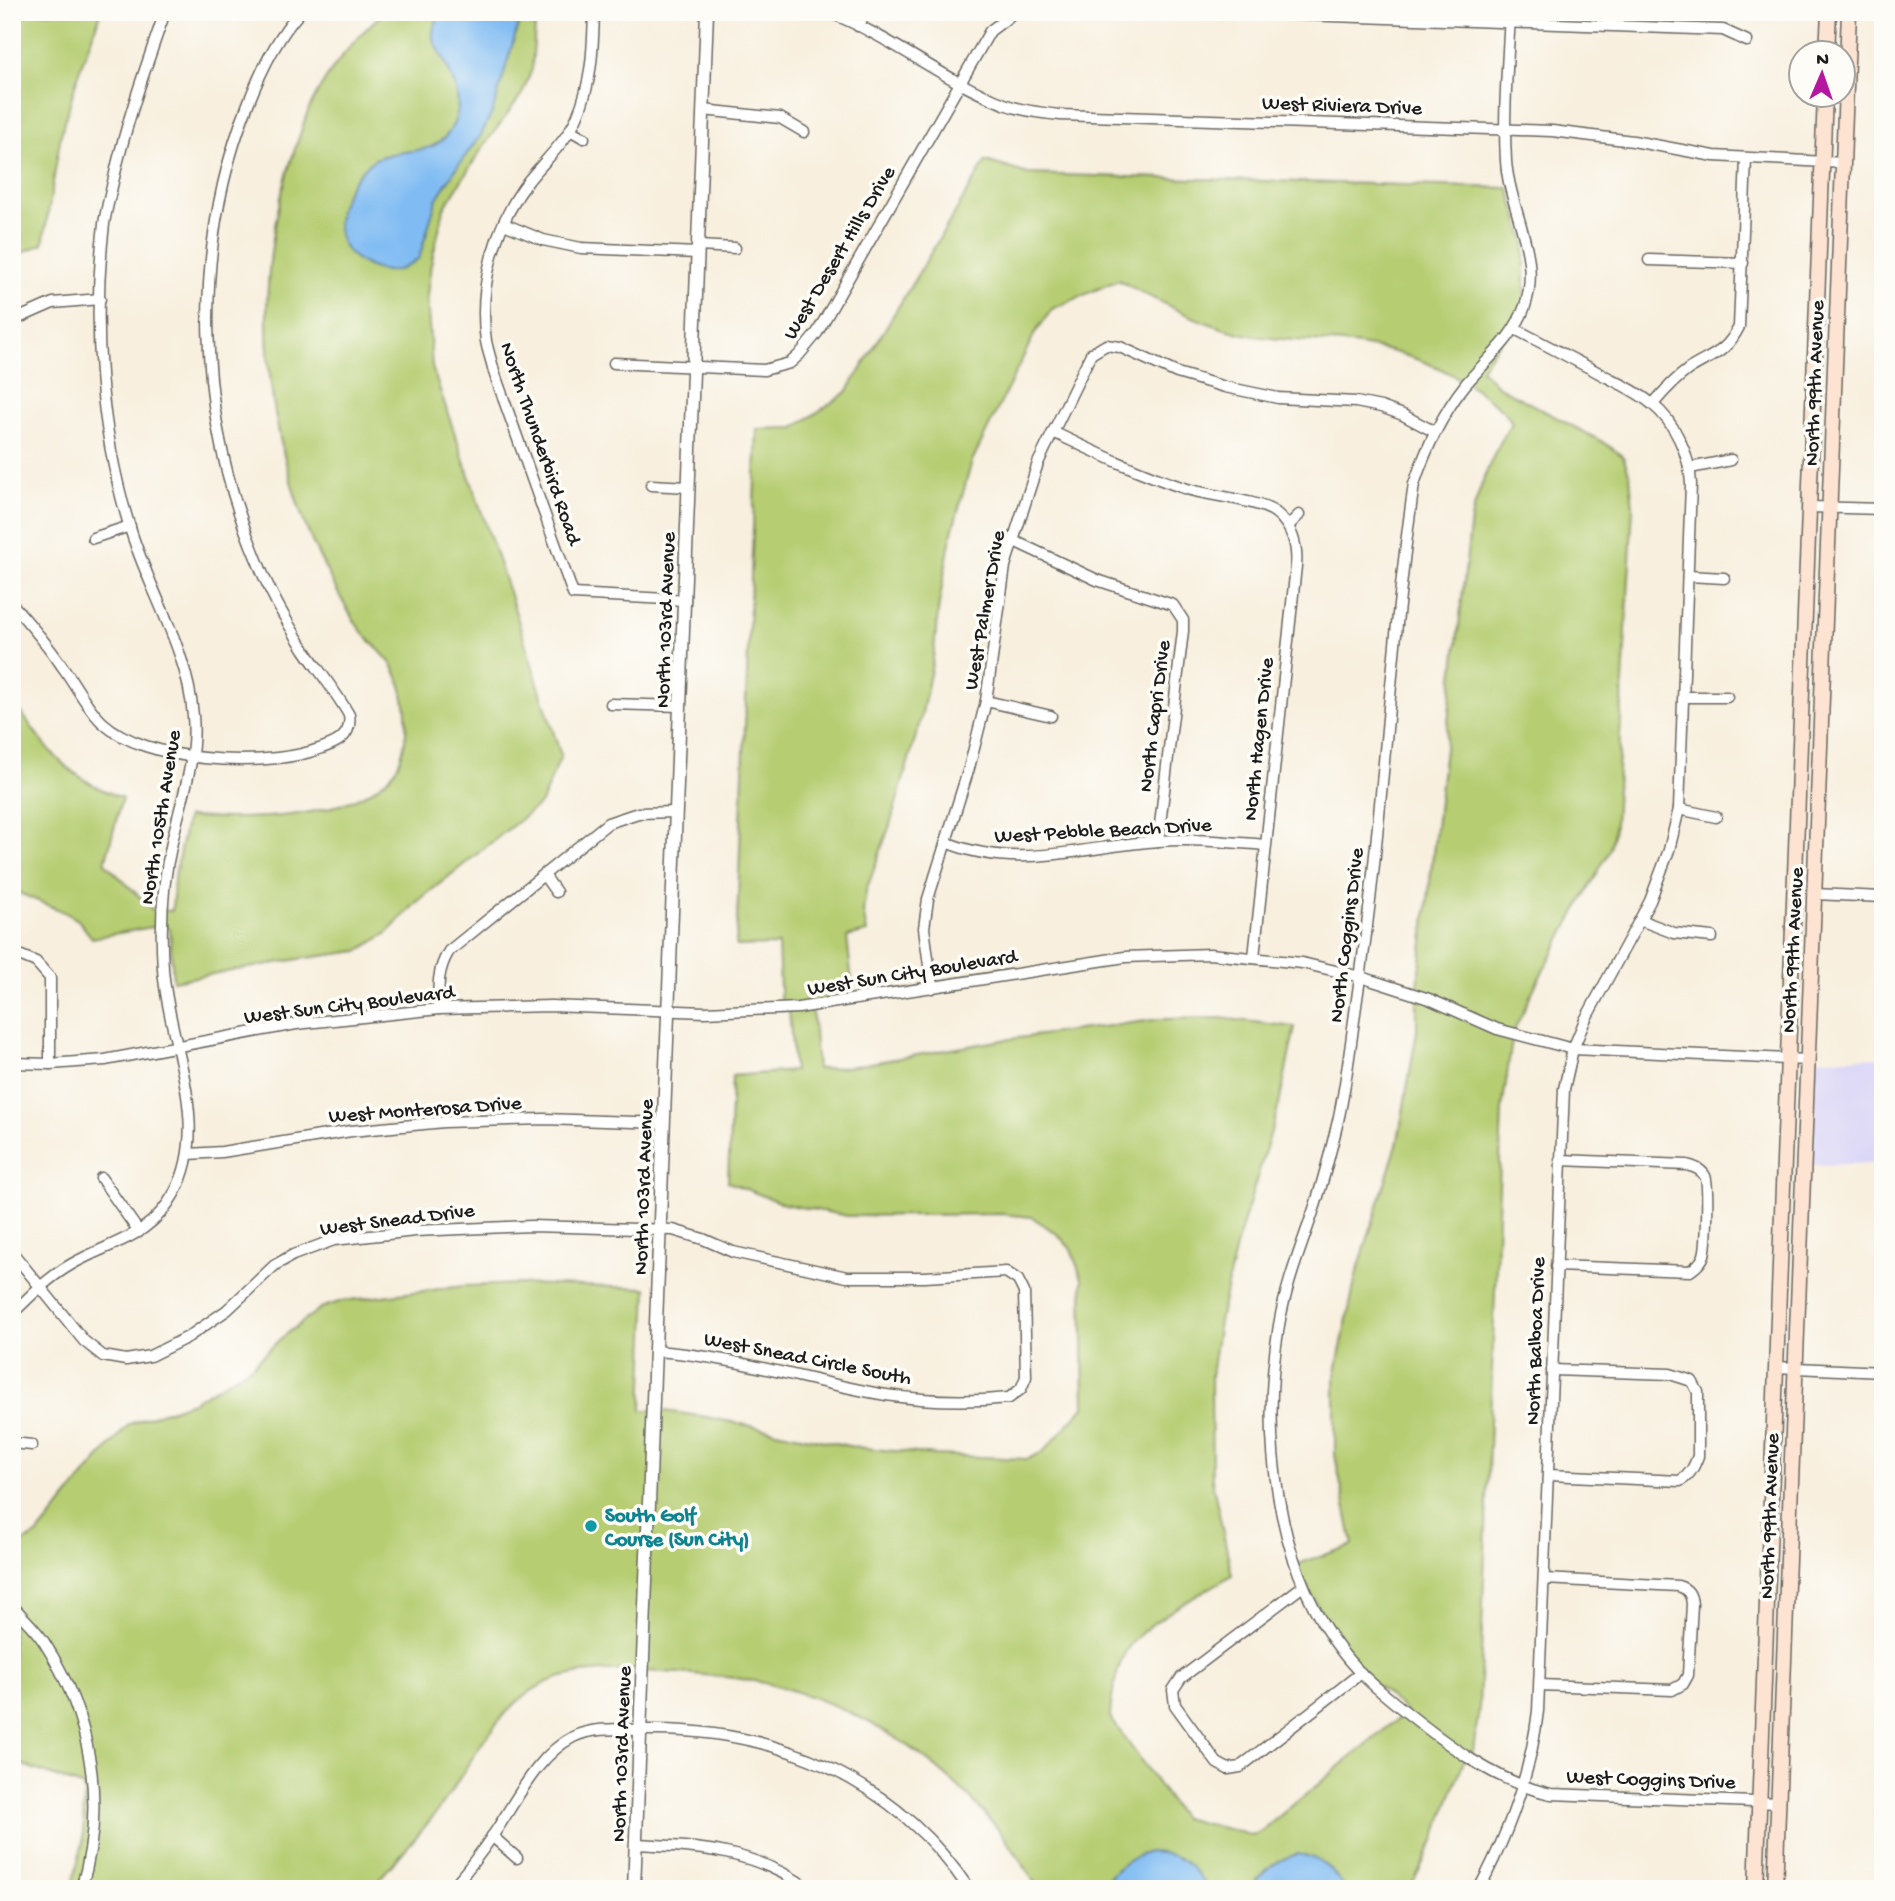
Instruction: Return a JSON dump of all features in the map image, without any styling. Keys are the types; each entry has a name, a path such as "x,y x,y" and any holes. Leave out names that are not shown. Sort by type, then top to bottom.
{"main road":[{"path":"1828,38 1829,12"},
{"name":"North 99th Avenue","path":"1775,1889 1849,12"},
{"name":"North 99th Avenue","path":"1756,1889 1824,108"},
{"path":"1791,976 1811,977"},
{"path":"1779,1245 1800,1245"}],"street":[{"name":"North 105th Avenue","path":"12,1314 40,1286 86,1256 139,1232 167,1205 183,1176 189,1154 191,1120 163,975 163,894 173,837 193,755 194,719 187,674 130,526 107,425 100,351 104,223 128,117 165,12"},
{"name":"North Thunderbird Road","path":"594,12 589,81 577,118 564,141 518,195 504,224 486,281 486,341 494,372 573,594 685,600"},
{"name":"North 103rd Avenue","path":"634,1889 707,12"},
{"name":"West Riviera Drive","path":"828,12 959,83 1009,106 1060,115 1506,129 1583,134 1714,156 1843,163"},
{"path":"858,26 866,12"},
{"name":"West Desert Hills Drive","path":"614,363 764,370 789,363 799,355 817,333 990,30 1014,12"},
{"path":"1219,12 1510,18 1723,30 1747,41"},
{"path":"12,604 62,666 92,711 128,740 145,747 245,760 289,757 328,746 342,739 349,729 351,723 346,709 292,630 246,534 223,454 210,364 208,299 212,258 228,166 254,88 295,14"},
{"name":"North Coggins Drive","path":"1510,18 1506,129 1509,188 1530,260 1529,292 1515,329 1464,387 1435,432 1415,484 1409,519 1361,977 1339,1117 1317,1200 1285,1299 1276,1355 1273,1415 1275,1469 1288,1539 1303,1586 1330,1635 1361,1673 1382,1692 1486,1768 1522,1786"},
{"path":"703,110 763,114 780,118 804,132"},
{"path":"570,130 584,138"},
{"path":"1653,404 1689,370 1731,342 1739,327 1746,159"},
{"path":"504,224 559,245 594,249 735,248"},
{"path":"1649,260 1743,263"},
{"path":"12,321 53,303 100,299"},
{"name":"North Balboa Drive","path":"1483,1888 1522,1786 1535,1736 1540,1685 1564,1089 1573,1049 1585,1020 1658,882 1679,810 1688,576 1690,468 1675,432 1653,404 1633,391 1515,329"},
{"name":"West Palmer Drive","path":"932,988 925,928 928,899 970,768 986,701 1005,566 1038,463 1091,354 1106,345 1120,347 1177,373 1225,387 1278,398 1356,402 1381,407 1435,432"},
{"path":"1053,432 1155,478 1191,490 1269,509 1288,526 1299,515"},
{"path":"1690,468 1731,460"},
{"path":"651,485 688,487"},
{"path":"1809,507 1883,509"},
{"path":"93,538 130,526"},
{"name":"North Hagen Drive","path":"1254,957 1297,555 1288,526"},
{"name":"North Capri Drive","path":"1012,540 1097,580 1164,601 1178,611 1183,620 1158,841"},
{"path":"1688,576 1724,578"},
{"path":"1684,697 1727,697"},
{"path":"986,701 1051,716"},
{"path":"611,704 680,706"},
{"path":"1679,810 1716,817"},
{"path":"439,1009 438,977 441,964 449,951 608,823 638,813 676,812"},
{"name":"West Pebble Beach Drive","path":"946,842 965,850 1016,858 1158,841 1203,840 1265,845"},
{"path":"544,875 556,892"},
{"path":"1814,894 1883,897"},
{"path":"1640,920 1674,933 1712,937"},
{"path":"12,952 36,962 50,978 50,1064"},
{"name":"West Sun City Boulevard","path":"12,1062 50,1064 105,1059 296,1024 439,1009 551,1006 735,1012 798,1009 1125,957 1210,954 1302,963 1361,977 1429,999 1497,1028 1573,1049 1807,1060"},
{"name":"West Monterosa Drive","path":"189,1154 222,1152 351,1130 444,1122 544,1119 664,1123"},
{"path":"1556,1266 1690,1271 1698,1266 1704,1255 1706,1221 1707,1182 1705,1175 1698,1168 1686,1165 1560,1160"},
{"path":"101,1178 139,1232"},
{"name":"West Snead Drive","path":"12,1252 92,1349 103,1356 126,1360 149,1356 188,1337 227,1310 275,1265 293,1255 334,1240 483,1226 660,1229 689,1234 733,1252 847,1276 925,1277 1006,1272 1018,1280 1022,1287 1025,1334"},
{"name":"West Snead Circle South","path":"655,1351 701,1354 908,1398 1009,1398 1021,1390 1026,1377 1025,1334"},
{"path":"1776,1367 1883,1372"},
{"path":"1549,1475 1680,1481 1695,1466 1699,1424 1696,1385 1682,1376 1552,1370"},
{"path":"12,1443 32,1445"},
{"path":"1540,1685 1672,1690 1683,1684 1688,1675 1692,1596 1683,1587 1667,1584 1544,1579"},
{"path":"1303,1586 1181,1678 1173,1690 1175,1705 1216,1763 1228,1769 1240,1767 1361,1673"},
{"path":"12,1605 42,1639 57,1665 71,1693 88,1743 93,1786 93,1819 89,1856 81,1889"},
{"path":"451,1889 492,1836 542,1763 572,1738 592,1731 640,1730 732,1735 764,1742 818,1762 863,1786 901,1813 939,1849 969,1889"},
{"name":"West Coggins Drive","path":"1522,1786 1551,1794 1577,1796 1779,1802"},
{"path":"492,1836 517,1858"},
{"path":"636,1844 697,1847 730,1852 777,1869 808,1889"}],"shaded area":[{"path":"1883,1057 1883,1163 1811,1165 1815,1059"}],"green space":[{"path":"12,12 101,12 79,72 61,134 43,244 12,257"},
{"path":"384,12 536,12 532,69 522,94 483,147 444,208 431,264 427,296 432,367 511,598 561,756 541,803 418,901 386,934 358,951 173,981 170,928 152,927 92,938 78,920 12,890 12,698 46,746 71,770 102,790 122,798 105,863 153,910 172,911 174,880 187,817 266,817 322,810 371,791 397,767 406,732 402,689 392,665 361,630 346,608 303,519 280,439 268,354 267,311 275,226 284,184 307,112 335,66 353,43"},
{"name":"South Golf Course (Sun City)","path":"986,161 1028,174 1509,188 1525,242 1525,305 1481,369 1497,386 1603,442 1623,456 1630,476 1633,507 1615,824 1610,850 1537,982 1513,1033 1502,1110 1479,1709 1472,1758 1466,1755 1434,1841 1410,1889 1038,1889 993,1823 965,1793 903,1742 868,1722 794,1691 762,1683 696,1674 618,1671 586,1673 556,1679 525,1695 509,1709 483,1742 436,1813 370,1889 71,1889 83,1842 84,1787 12,1761 12,1548 37,1535 129,1424 192,1402 224,1383 253,1365 280,1339 321,1308 342,1301 464,1286 522,1284 647,1288 642,1410 707,1417 854,1447 936,1455 1027,1459 1043,1452 1084,1407 1082,1279 1071,1249 1057,1234 1032,1217 1001,1214 848,1216 784,1204 728,1182 732,1076 794,1071 789,1010 781,1010 778,945 736,946 757,429 794,428 847,392","holes":["1118,280 1197,319 1240,333 1360,345 1415,359 1467,383 1499,407 1512,423 1487,470 1471,519 1417,995 1417,1031 1398,1141 1356,1276 1335,1376 1335,1455 1353,1545 1295,1565 1344,1655 1406,1712 1260,1832 1252,1835 1182,1818 1110,1717 1118,1670 1130,1645 1163,1616 1232,1575 1212,1480 1211,1376 1219,1321 1236,1247 1279,1105 1295,1027 1220,1018 1161,1019 1003,1040 848,1067 817,1069 812,1007 854,1000 847,937 867,932 863,911 866,891 890,825 921,718 933,659 951,536 972,461 1034,335 1052,309"]}],"water":[{"path":"442,12 522,12 493,111 481,135 437,198 419,258 408,266 392,271 374,268 356,259 343,245 338,229 340,212 354,179 372,161 391,154 431,147 440,142 454,123 458,104 455,86 433,37 434,27"},
{"path":"1149,1852 1170,1855 1184,1862 1209,1889 1102,1889 1121,1866"},
{"path":"1298,1854 1313,1858 1326,1866 1346,1889 1250,1889 1271,1867"}],"place":[{"name":"South Golf Course (Sun City)","path":"591,1526"}]}
